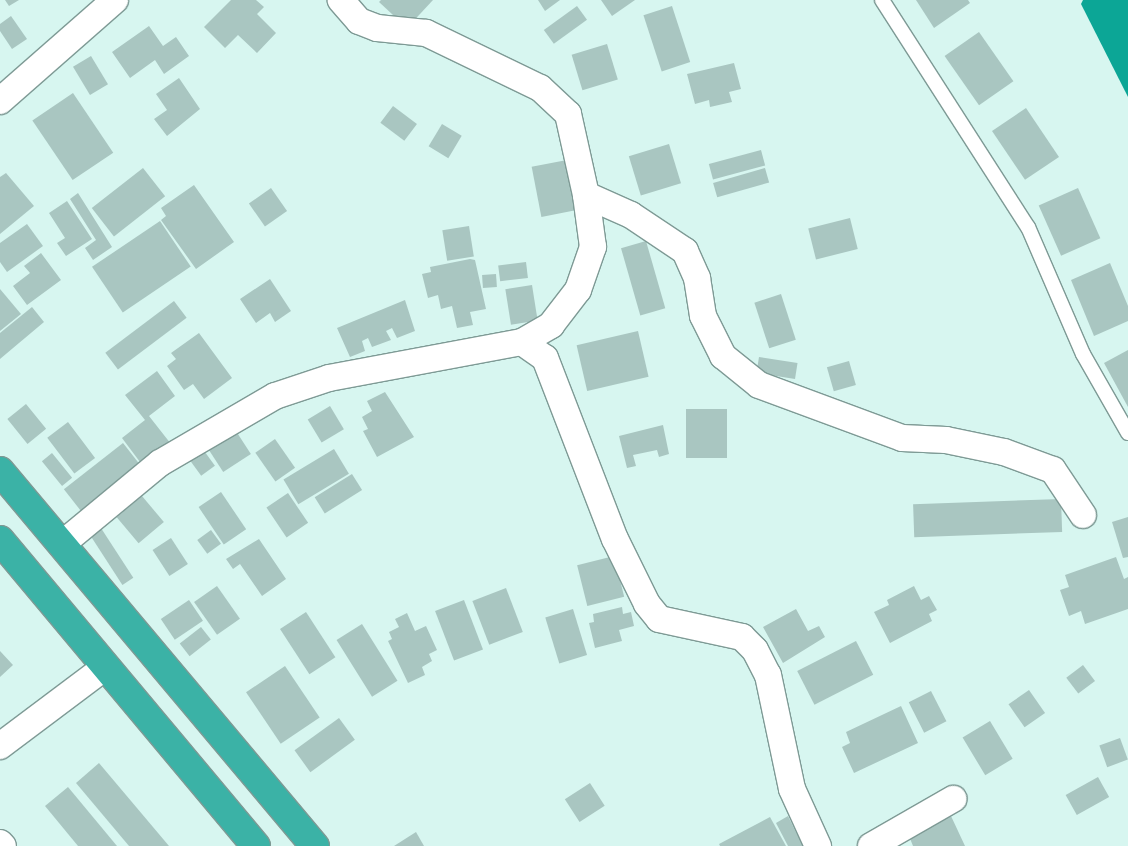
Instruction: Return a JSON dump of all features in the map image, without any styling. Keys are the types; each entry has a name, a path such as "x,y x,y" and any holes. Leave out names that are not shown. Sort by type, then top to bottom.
{"highway":[{"path":"0,470 315,846"},
{"path":"0,540 104,668 256,846"}],"street":[{"path":"0,101 115,0"},
{"path":"62,544 160,463 274,396 329,378 522,342 551,325 578,290 593,247 586,195 568,114 556,99 540,88 426,33 377,28 359,21 341,0"},
{"path":"586,195 631,215 686,251 697,278 703,316 724,356 759,385 902,438 946,440 1004,452 1053,470 1083,515"},
{"path":"522,342 545,358 585,466 647,604 659,619 742,637 755,650 768,675 792,789 818,846"},
{"path":"0,746 104,668"},
{"path":"871,846 953,799"}],"lane":[{"path":"882,0 1028,227 1083,354 1128,433"}],"shaded area":[{"path":"1083,0 1128,0 1128,97 1081,4"}],"building":[{"path":"5,0 19,0 9,6"},
{"path":"231,0 256,0 264,7 257,14 276,33 257,53 238,35 225,48 204,27"},
{"path":"381,0 433,0 407,28 379,2"},
{"path":"538,0 560,0 545,11"},
{"path":"601,0 635,0 612,16"},
{"path":"916,0 968,0 970,3 934,28"},
{"path":"577,6 587,20 554,44 544,30"},
{"path":"672,6 690,62 662,71 643,15"},
{"path":"11,16 27,39 12,49 0,31 0,24"},
{"path":"149,26 163,46 176,37 189,56 164,74 155,60 130,78 112,52"},
{"path":"979,32 1013,81 979,105 945,56"},
{"path":"607,44 618,79 582,90 572,55"},
{"path":"91,56 108,84 90,95 73,67"},
{"path":"734,63 741,89 729,92 732,102 710,107 709,100 695,104 687,74"},
{"path":"179,78 200,109 167,136 154,119 167,110 156,94"},
{"path":"73,93 113,153 73,180 32,120"},
{"path":"393,106 417,124 404,141 380,123"},
{"path":"1026,108 1059,157 1025,180 992,131"},
{"path":"442,124 462,136 448,158 429,146"},
{"path":"669,144 681,183 641,195 629,156"},
{"path":"761,150 765,165 713,179 709,164"},
{"path":"567,160 577,210 541,217 532,167"},
{"path":"143,168 165,196 114,236 92,208"},
{"path":"765,168 769,182 717,197 713,183"},
{"path":"6,173 34,206 0,234 0,177"},
{"path":"194,185 234,242 196,269 161,220 166,216 161,208"},
{"path":"271,188 287,211 265,226 249,203"},
{"path":"1078,188 1100,238 1061,256 1039,205"},
{"path":"78,193 112,247 93,260 85,248 96,240 70,199"},
{"path":"67,201 92,239 66,256 57,243 65,238 49,213"},
{"path":"850,218 858,249 816,259 808,228"},
{"path":"160,221 191,267 123,312 92,267"},
{"path":"27,224 43,246 7,272 0,262 0,243"},
{"path":"469,226 474,257 447,261 442,230"},
{"path":"646,241 665,308 640,315 621,248"},
{"path":"41,253 61,280 27,305 13,286 30,273 24,266"},
{"path":"470,259 475,260 486,309 470,312 473,325 457,328 452,306 441,309 438,295 428,298 422,274 431,272 430,267"},
{"path":"526,262 528,278 500,281 498,265"},
{"path":"1110,263 1128,306 1128,321 1094,336 1071,280"},
{"path":"496,274 497,287 483,288 482,275"},
{"path":"270,279 291,311 275,322 270,313 256,323 240,299"},
{"path":"532,285 538,321 511,325 505,289"},
{"path":"0,289 21,314 0,331"},
{"path":"781,294 796,340 769,348 754,303"},
{"path":"405,300 415,331 397,338 392,328 386,331 391,340 372,347 368,338 362,341 365,351 350,357 337,328"},
{"path":"174,301 187,318 118,370 105,353"},
{"path":"32,307 44,322 0,359 0,333"},
{"path":"638,331 649,377 587,391 577,345"},
{"path":"199,333 232,378 204,399 193,384 184,390 167,366 176,359 171,353"},
{"path":"1128,350 1128,407 1104,363"},
{"path":"759,357 798,363 795,379 756,373"},
{"path":"849,361 856,385 834,391 827,367"},
{"path":"157,371 175,396 149,416 171,444 143,466 122,438 145,420 125,395"},
{"path":"385,392 414,437 377,457 363,431 368,429 362,417 372,411 367,401"},
{"path":"26,404 46,429 27,444 7,419"},
{"path":"330,406 344,429 322,443 308,419"},
{"path":"686,409 727,409 727,458 686,458"},
{"path":"68,422 95,458 74,474 47,438"},
{"path":"663,425 669,454 659,457 657,450 633,455 636,466 627,468 619,436"},
{"path":"234,428 251,454 223,472 206,446"},
{"path":"275,439 295,468 275,481 255,453"},
{"path":"123,443 143,469 84,515 64,489"},
{"path":"202,448 215,466 201,476 188,458"},
{"path":"334,449 349,474 298,504 283,479"},
{"path":"52,453 72,478 62,486 42,461"},
{"path":"352,474 362,490 325,513 315,497"},
{"path":"221,492 246,529 224,544 199,507"},
{"path":"288,493 308,523 287,537 266,508"},
{"path":"142,496 164,522 139,543 117,517"},
{"path":"1061,499 1062,532 914,537 913,504"},
{"path":"1128,517 1128,557 1123,558 1112,522"},
{"path":"99,525 133,578 122,585 88,532"},
{"path":"211,530 221,544 207,554 197,540"},
{"path":"171,538 188,564 169,576 153,550"},
{"path":"259,539 286,579 262,596 240,564 233,569 226,559"},
{"path":"614,556 624,597 587,606 577,565"},
{"path":"1116,557 1124,579 1128,577 1128,609 1085,624 1081,611 1069,616 1060,590 1069,587 1065,575"},
{"path":"217,586 240,619 217,635 194,602"},
{"path":"914,586 921,600 929,596 937,610 929,614 932,621 890,643 874,612 889,605 887,600"},
{"path":"506,588 523,632 489,645 472,601"},
{"path":"189,600 203,621 175,640 161,619"},
{"path":"464,600 483,649 454,661 435,611"},
{"path":"622,607 623,614 631,612 634,626 619,630 622,641 595,648 589,623 594,622 593,614"},
{"path":"573,609 587,655 559,663 545,617"},
{"path":"796,609 808,631 819,626 825,637 783,663 763,627"},
{"path":"306,612 335,657 309,674 280,629"},
{"path":"407,613 415,631 426,626 437,650 429,654 432,661 422,667 425,675 408,683 388,641 392,639 389,632 399,627 395,619"},
{"path":"362,624 398,681 372,697 337,640"},
{"path":"201,627 211,640 190,656 180,644"},
{"path":"856,641 873,675 814,705 797,671"},
{"path":"0,651 13,665 0,677"},
{"path":"1083,665 1095,681 1078,694 1066,678"},
{"path":"285,666 320,717 281,744 246,692"},
{"path":"1029,690 1045,713 1025,727 1009,704"},
{"path":"931,691 946,721 924,733 909,702"},
{"path":"901,706 918,743 854,773 842,747 850,743 846,732"},
{"path":"339,718 355,740 310,772 295,750"},
{"path":"990,721 1013,759 985,775 963,737"},
{"path":"1120,738 1128,760 1107,767 1099,746"},
{"path":"99,763 169,846 129,846 76,783"},
{"path":"1098,777 1109,797 1077,815 1066,795"},
{"path":"590,783 605,806 580,822 565,799"},
{"path":"68,787 117,846 78,846 45,806"},
{"path":"788,816 803,846 788,846 776,823"},
{"path":"951,816 965,846 913,846 909,836"},
{"path":"770,817 786,846 720,846 719,844"},
{"path":"416,832 424,846 394,846"}]}
